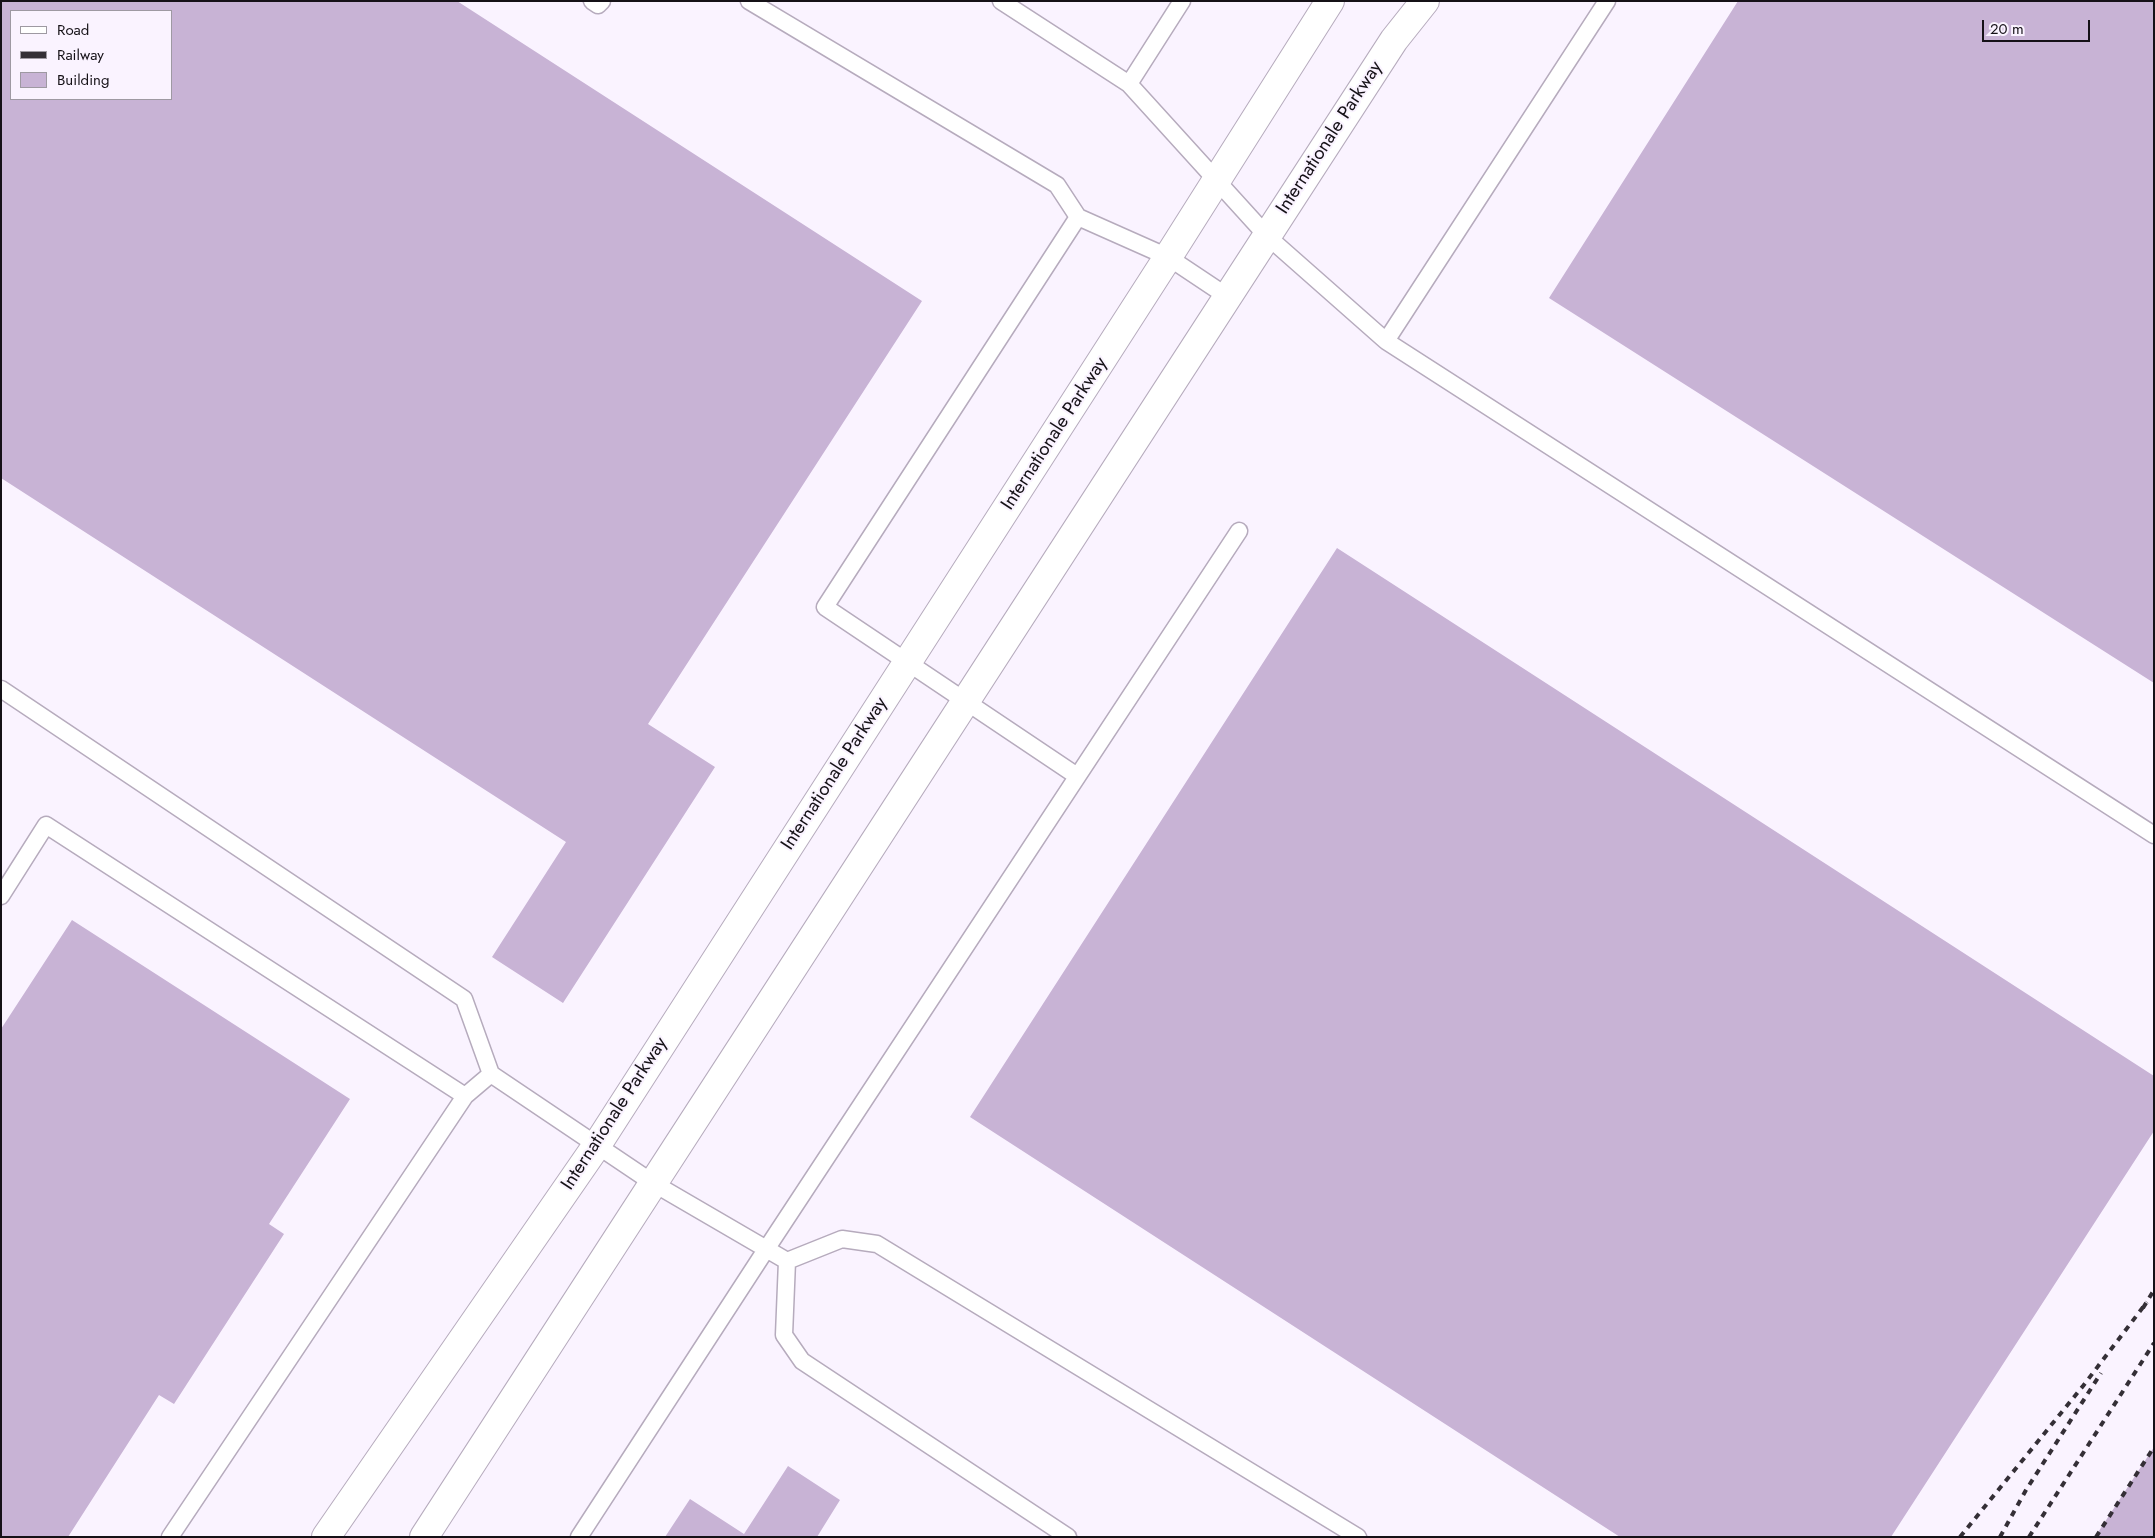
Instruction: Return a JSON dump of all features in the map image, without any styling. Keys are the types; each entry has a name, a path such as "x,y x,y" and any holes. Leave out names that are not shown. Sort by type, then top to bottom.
{"street":[{"name":"Internationale Parkway","path":"326,1537 597,1145 1218,180 1330,1"},
{"name":"Internationale Parkway","path":"424,1537 1394,40 1425,1"}],"lane":[{"path":"592,1 598,5 602,1"},
{"path":"750,1 1057,185 1078,217 1168,257 1228,297"},
{"path":"1001,1 1129,84 1268,236 1386,340 2154,835"},
{"path":"1129,84 1182,1"},
{"path":"1386,340 1607,1"},
{"path":"1077,776 825,607 1078,217"},
{"path":"579,1537 1239,531"},
{"path":"1,689 464,999 491,1074 653,1183 788,1261"},
{"path":"1,896 46,824 465,1096"},
{"path":"177,1535 465,1096 491,1074"},
{"path":"788,1261 842,1238 877,1244 1358,1537"},
{"path":"788,1261 784,1335 802,1361 1068,1537"}],"building":[{"path":"1,1 457,1 922,301 648,724 715,767 563,1003 492,957 566,842 1,478"},
{"path":"1738,1 2154,1 2154,683 1549,298"},
{"path":"1337,548 2154,1076 2154,1131 1891,1537 1620,1537 970,1117"},
{"path":"72,920 350,1099 269,1224 284,1234 174,1404 159,1395 68,1537 1,1537 1,1029"},
{"path":"2154,1447 2154,1537 2095,1537"},
{"path":"788,1466 840,1500 817,1537 665,1537 690,1499 744,1534"}],"railway":[{"path":"2143,1308 2154,1290"},
{"path":"1960,1537 2083,1386 2147,1302"},
{"path":"2029,1537 2154,1343"},
{"path":"2000,1537 2026,1490 2101,1373"},
{"path":"2096,1537 2154,1447"}]}
